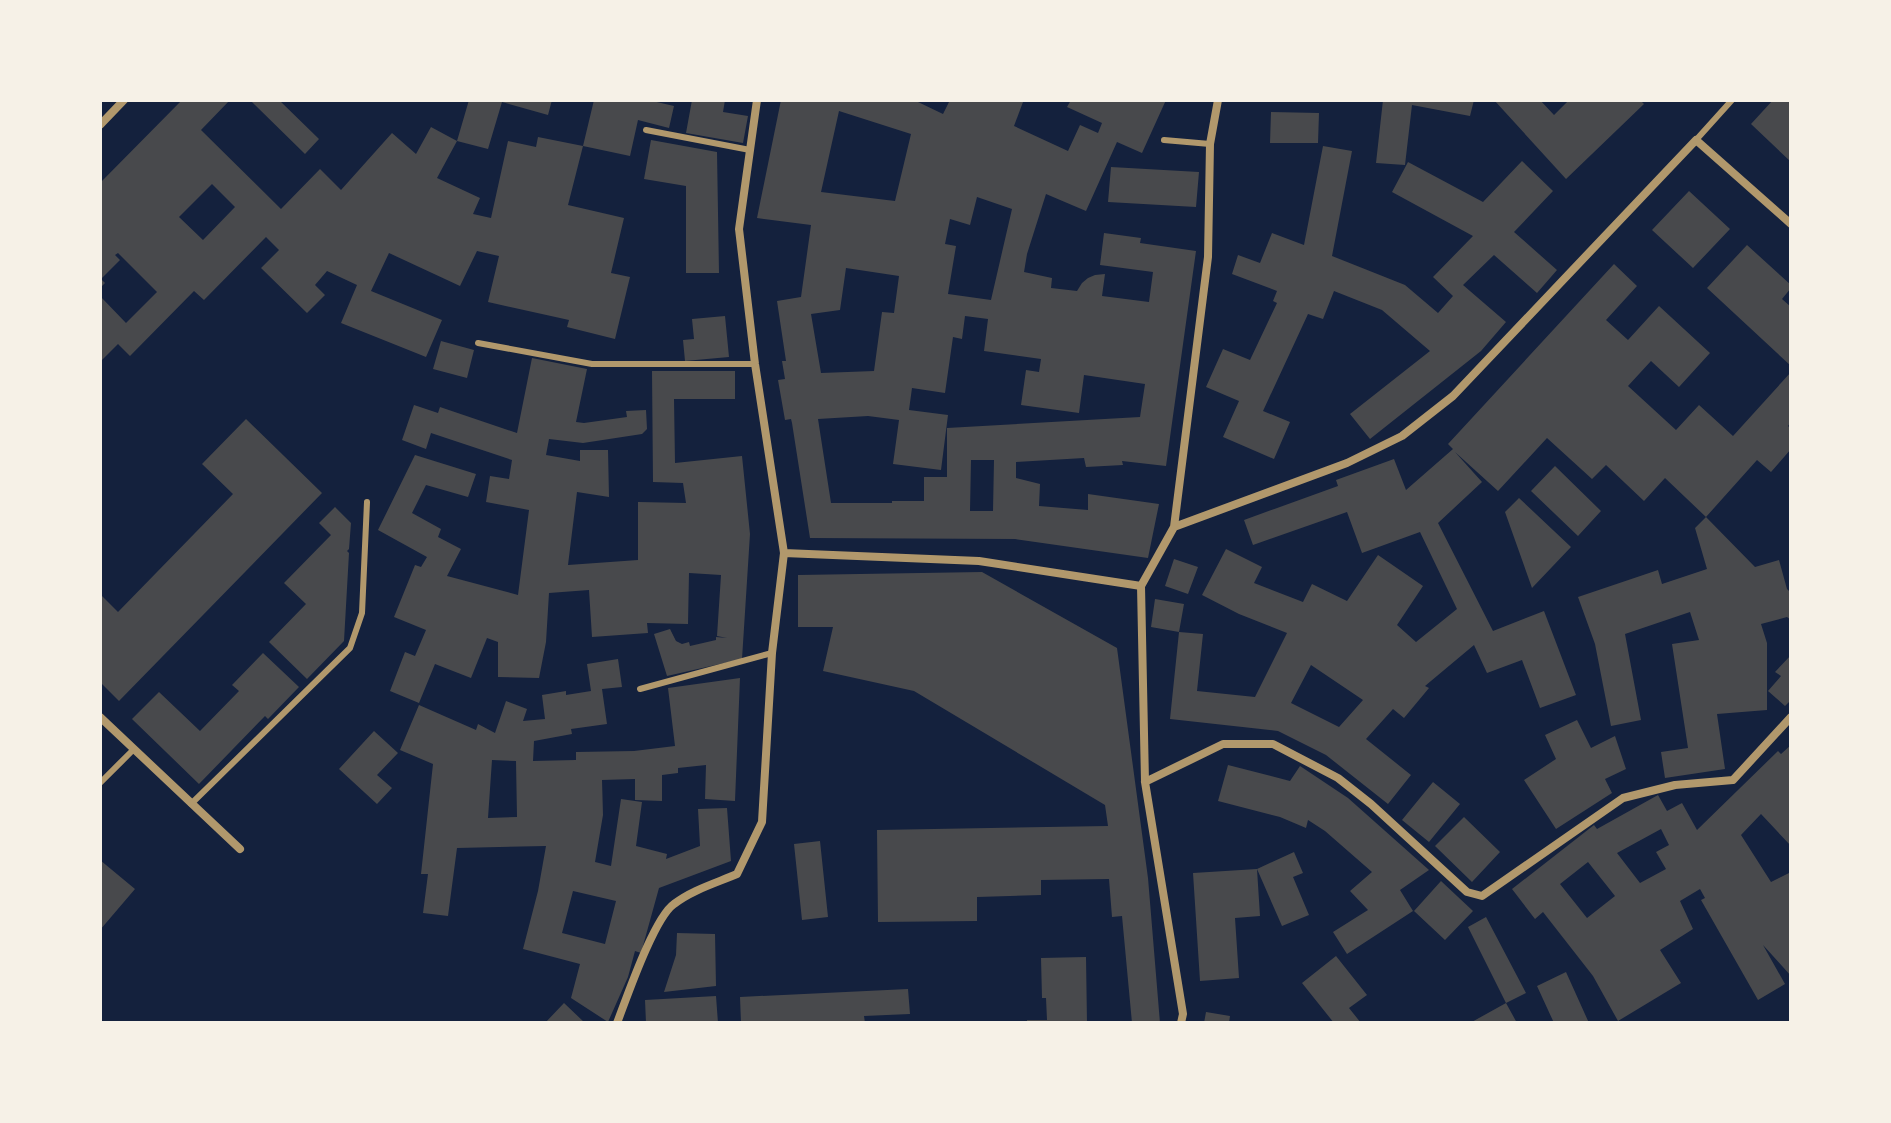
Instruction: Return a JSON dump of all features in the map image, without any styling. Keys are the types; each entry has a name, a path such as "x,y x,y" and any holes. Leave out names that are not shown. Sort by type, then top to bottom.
{"street":[{"path":"100,125 124,100"},
{"path":"617,1023 652,936 671,905 737,874 762,822 772,653 784,553 755,364 739,229 757,100"},
{"path":"1181,1023 1183,1014 1145,782 1141,586 1174,527 1208,257 1210,144 1218,100"},
{"path":"1174,527 1347,463 1402,436 1453,396 1696,140 1791,224"},
{"path":"784,553 979,561 1141,586"},
{"path":"100,717 240,849"},
{"path":"1145,782 1223,744 1273,744 1338,778 1467,892 1482,896 1623,798 1675,785 1733,780 1791,717"}],"lane":[{"path":"1696,140 1732,100"},
{"path":"646,130 750,150"},
{"path":"1164,140 1210,144"},
{"path":"478,343 592,364 755,364"},
{"path":"191,804 350,648 362,613 367,502"},
{"path":"640,689 772,653"},
{"path":"100,783 134,749"}],"building":[{"path":"182,100 230,100 201,130 281,209 320,169 341,190 392,133 416,154 431,127 457,141 437,178 480,198 473,214 491,218 508,141 536,147 538,137 583,146 568,205 624,218 611,273 630,277 615,339 567,327 569,320 488,302 499,256 477,251 460,286 389,253 371,291 442,320 426,357 341,323 357,285 327,271 315,285 325,295 307,313 261,268 279,250 266,237 204,300 194,291 130,356 118,344 100,362 100,296 126,323 157,292 118,253 115,255 120,260 101,279 105,283 100,288 100,183","holes":["212,184 235,207 203,240 179,217"]},
{"path":"250,100 279,100 319,139 305,154"},
{"path":"469,100 552,100 548,115 502,102 488,149 457,141"},
{"path":"594,100 648,100 674,106 669,128 638,120 630,156 583,146"},
{"path":"692,100 725,100 723,112 748,116 743,143 686,133"},
{"path":"781,100 919,100 943,114 950,100 1019,100 1023,102 1014,126 1068,151 1080,125 1098,133 1102,123 1067,107 1071,100 1166,100 1142,153 1117,142 1086,211 1046,194 1024,272 1052,278 1051,288 1077,291 1088,278 1105,274 1102,296 1149,302 1153,272 1100,265 1104,233 1141,238 1140,243 1196,251 1166,466 1122,461 1123,465 1086,467 1084,458 1016,462 1016,478 1040,484 1039,506 1088,510 1088,494 1159,504 1148,558 1015,539 810,538 792,423 791,419 785,420 778,380 785,379 782,361 786,361 777,301 801,297 811,225 757,218","holes":["839,111 911,134 895,201 821,192","977,197 1012,209 991,300 948,294 956,246 945,244 950,219 970,225","846,268 899,276 894,313 882,312 874,371 821,373 811,314 840,310","965,316 988,319 984,351 1041,359 1039,372 1026,370 1021,405 1079,413 1084,375 1145,384 1140,417 947,428 947,477 924,477 924,501 831,503 818,419 868,416 899,420 893,464 941,470 948,415 909,410 912,388 945,393 953,337 962,339","971,460 994,460 993,511 970,511"]},
{"path":"1383,100 1474,100 1470,116 1412,105 1405,165 1376,163"},
{"path":"1494,100 1540,100 1554,115 1569,100 1640,100 1644,104 1566,179"},
{"path":"1773,100 1791,100 1791,162 1751,124"},
{"path":"1271,112 1319,113 1318,143 1270,143"},
{"path":"651,140 717,152 719,273 686,273 686,186 644,179"},
{"path":"1323,146 1352,151 1332,256 1405,285 1438,313 1453,296 1433,277 1473,236 1392,192 1408,162 1483,202 1522,161 1553,191 1514,232 1557,270 1537,293 1494,255 1463,285 1506,322 1481,351 1370,439 1350,414 1430,351 1382,310 1334,291 1323,319 1308,314 1263,411 1290,422 1274,459 1223,437 1239,401 1206,387 1223,349 1250,360 1277,303 1273,301 1277,291 1232,274 1238,255 1260,263 1272,233 1304,245"},
{"path":"1111,167 1199,172 1196,207 1108,202"},
{"path":"1689,191 1730,229 1693,268 1652,230"},
{"path":"1747,245 1791,285 1782,299 1791,307 1791,366 1707,288"},
{"path":"1614,264 1637,286 1606,320 1628,340 1659,306 1710,353 1679,387 1651,361 1628,386 1676,430 1699,405 1733,436 1791,372 1791,422 1788,426 1791,429 1791,449 1771,472 1757,460 1706,517 1665,478 1644,501 1606,465 1592,479 1547,438 1498,491 1455,452 1482,482 1438,523 1493,631 1544,611 1576,695 1540,708 1522,660 1487,673 1474,645 1425,686 1429,688 1404,718 1393,709 1366,739 1411,775 1388,804 1326,755 1278,731 1170,719 1179,632 1203,634 1197,691 1255,697 1287,633 1202,595 1226,549 1262,567 1254,583 1303,602 1312,584 1347,601 1378,555 1423,586 1397,625 1416,642 1457,609 1420,532 1362,553 1347,512 1253,545 1244,520 1338,486 1336,480 1394,459 1406,490 1453,449 1448,444","holes":["1311,665 1363,700 1339,727 1291,703"]},
{"path":"725,316 729,357 685,361 683,340 694,339 692,319"},
{"path":"441,341 474,350 467,378 433,369"},
{"path":"532,358 587,369 576,422 627,417 626,411 646,410 647,429 642,434 583,443 549,439 546,455 580,461 580,450 608,450 609,497 577,492 568,565 638,560 638,502 686,503 683,483 653,482 652,371 735,371 735,399 674,399 675,463 742,456 750,534 742,659 667,676 654,634 670,629 676,641 682,644 689,642 690,646 716,640 716,637 727,638 717,636 721,575 689,573 688,624 647,623 648,633 592,637 589,590 549,593 546,642 539,678 498,677 498,642 487,638 471,678 435,664 419,703 390,691 405,652 415,656 426,630 394,617 415,565 421,567 427,557 378,530 415,455 476,474 468,497 426,485 412,513 441,529 438,537 461,549 447,576 518,595 529,510 486,502 490,476 509,479 512,460 431,433 426,449 402,440 414,405 438,413 440,407 517,433"},
{"path":"246,419 322,493 119,701 100,682 100,594 118,612 233,494 202,464"},
{"path":"1555,466 1601,511 1578,536 1531,491"},
{"path":"1519,498 1571,547 1532,588 1505,512"},
{"path":"335,507 351,523 344,641 307,679 269,642 306,604 284,583 331,535 319,523"},
{"path":"1706,517 1755,567 1779,560 1791,593 1791,620 1787,617 1761,624 1767,643 1767,710 1717,714 1725,769 1665,778 1661,752 1688,748 1672,644 1699,640 1690,612 1625,634 1641,720 1611,726 1595,644 1578,597 1658,570 1662,584 1707,569 1695,528"},
{"path":"1174,559 1198,567 1188,594 1165,586"},
{"path":"982,572 1117,648 1148,878 1160,1023 1132,1023 1122,916 1112,917 1109,879 1041,880 1041,895 977,897 977,921 878,922 877,830 1108,826 1105,805 914,691 823,671 833,627 798,627 798,575"},
{"path":"1155,599 1184,604 1179,632 1151,627"},
{"path":"263,653 299,687 268,719 265,716 199,784 132,719 159,692 200,731 239,691 232,685"},
{"path":"1791,655 1791,700 1785,706 1768,691 1781,676 1775,672"},
{"path":"618,659 622,687 602,689 607,724 571,729 572,734 534,741 533,761 576,760 576,752 634,751 675,746 668,688 740,678 735,801 705,799 706,765 678,768 678,773 662,775 662,801 635,800 635,779 602,780 603,815 595,862 611,866 621,799 642,802 636,846 667,854 666,859 700,846 698,809 727,808 731,861 659,888 641,953 635,951 628,977 608,1022 571,998 580,964 523,949 546,846 457,848 448,916 423,913 428,874 421,874 433,764 400,750 419,705 476,730 478,724 495,733 506,701 527,709 523,721 545,719 542,695 591,691 587,664","holes":["492,760 516,761 517,817 488,818","573,891 616,901 605,944 562,933"]},
{"path":"1577,720 1591,748 1615,736 1626,769 1605,779 1612,793 1556,829 1524,780 1556,759 1545,735"},
{"path":"374,731 398,753 377,775 392,788 377,804 339,769"},
{"path":"1791,745 1791,846 1761,814 1741,835 1771,882 1791,872 1791,976 1763,945 1785,984 1758,1000 1701,900 1705,898 1700,889 1680,901 1693,929 1660,950 1681,983 1618,1021 1593,976 1543,912 1535,919 1512,889 1594,825 1597,829 1658,795 1667,811 1682,803 1697,830 1778,751 1781,754","holes":["1661,829 1669,845 1656,852 1666,869 1640,883 1617,853","1588,862 1615,896 1587,918 1560,884"]},
{"path":"1228,765 1290,781 1300,766 1348,798 1429,870 1400,890 1413,911 1347,954 1333,932 1368,910 1350,891 1372,872 1308,820 1306,828 1280,817 1218,801"},
{"path":"1433,782 1460,804 1429,842 1402,820"},
{"path":"1464,817 1500,852 1472,882 1435,846"},
{"path":"820,841 828,917 802,920 794,844"},
{"path":"1294,852 1303,873 1293,877 1309,915 1282,926 1257,869"},
{"path":"100,860 135,889 100,930"},
{"path":"1257,869 1260,916 1235,918 1239,978 1200,981 1193,873"},
{"path":"1441,881 1473,911 1445,940 1414,911"},
{"path":"1486,917 1526,993 1506,1003 1468,927"},
{"path":"677,933 715,934 716,986 664,992 676,955"},
{"path":"1336,956 1367,995 1349,1008 1361,1023 1334,1023 1302,983"},
{"path":"1086,957 1087,1023 1027,1023 1027,1020 1047,1020 1046,998 1042,998 1041,958"},
{"path":"1566,972 1589,1023 1554,1023 1537,986"},
{"path":"908,989 910,1014 864,1016 865,1023 741,1023 740,997"},
{"path":"716,996 718,1023 646,1023 645,1000"},
{"path":"564,1003 585,1023 545,1023"},
{"path":"1506,1003 1517,1023 1470,1023"},
{"path":"1206,1012 1230,1016 1229,1023 1204,1023"}]}
